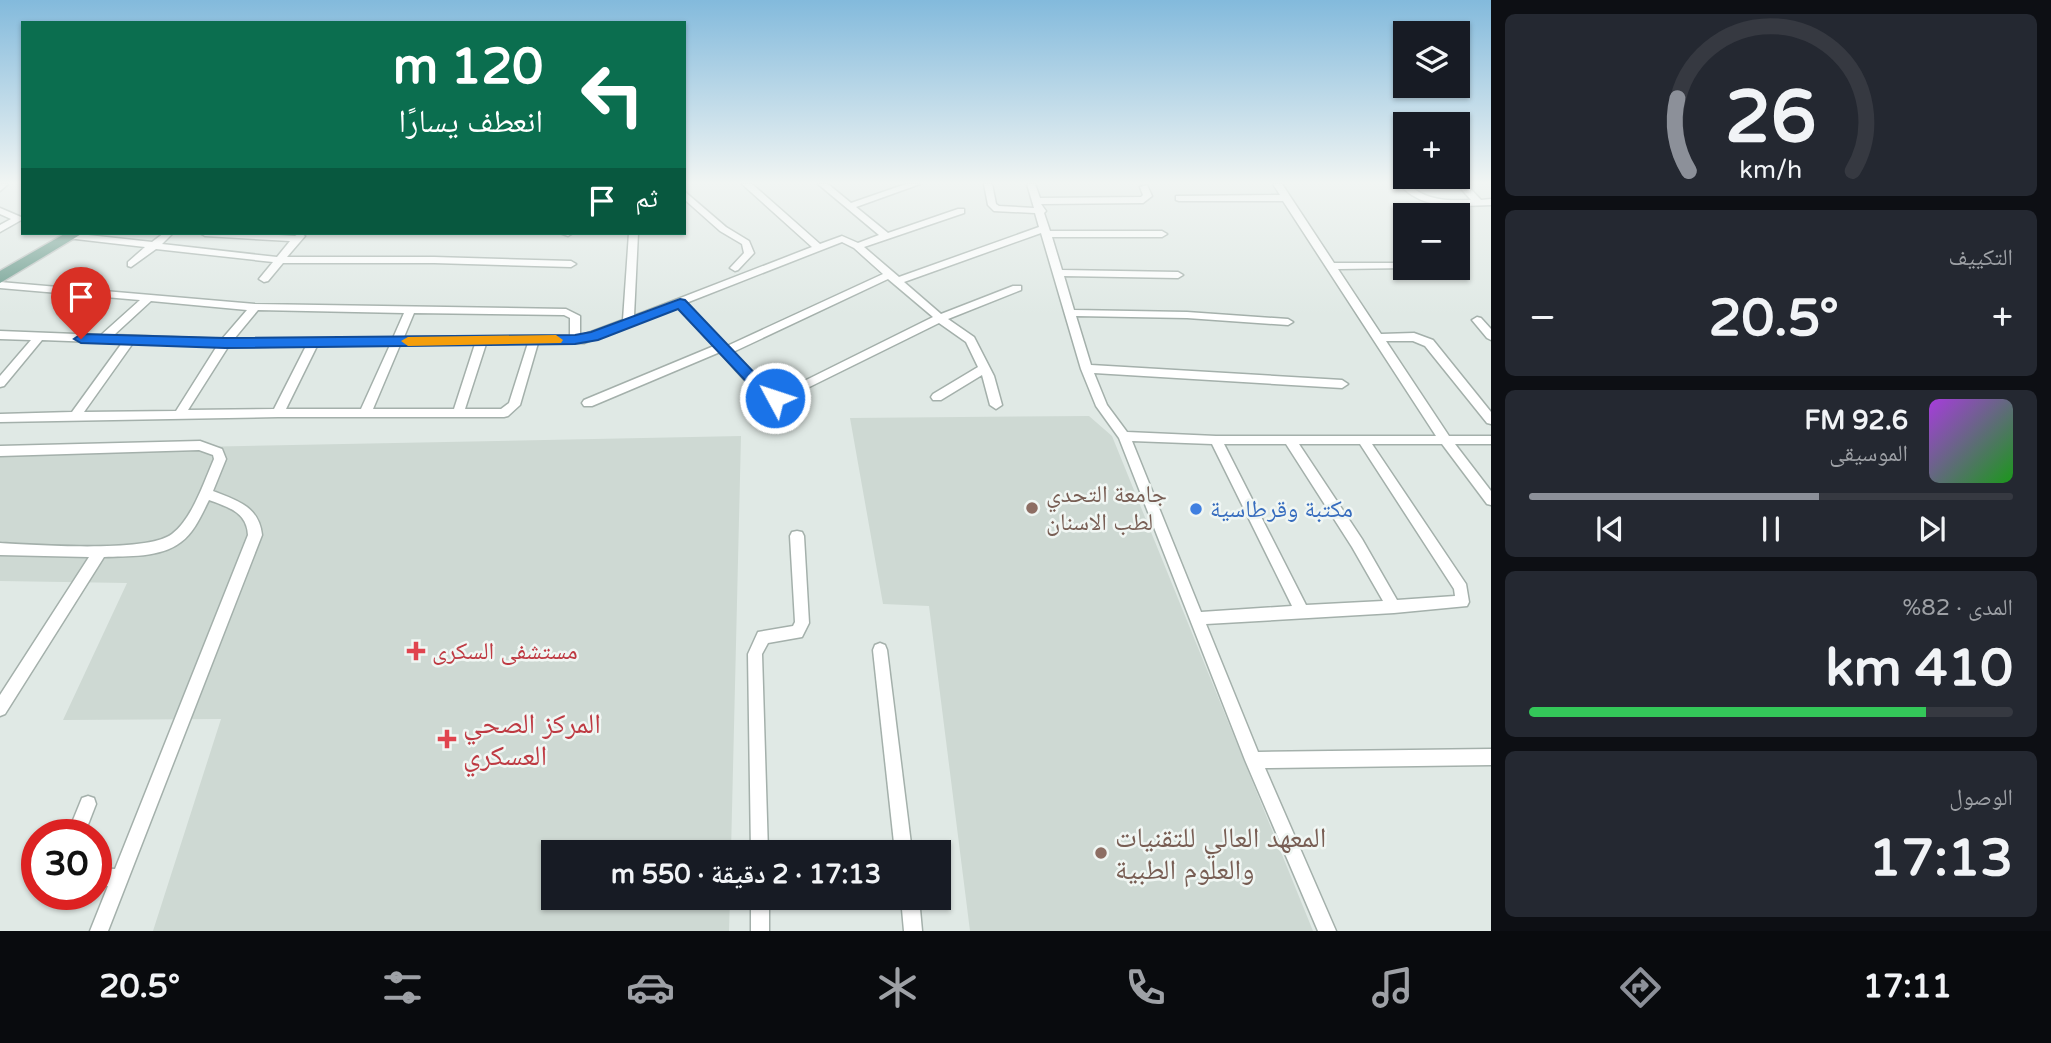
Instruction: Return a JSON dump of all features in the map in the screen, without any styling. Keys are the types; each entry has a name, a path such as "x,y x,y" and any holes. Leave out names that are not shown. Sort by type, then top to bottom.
{"main road":[{"path":"0,278 73,235"}],"street":[{"path":"721,227 746,243 749,253 735,268"},
{"path":"796,227 818,247"},
{"path":"876,227 886,236"},
{"path":"857,246 912,227"},
{"path":"1045,227 1087,369 1102,406 1124,436 1253,760 1327,931"},
{"path":"1305,227 1446,441 1491,500"},
{"path":"588,403 893,277 1046,231 1162,234"},
{"path":"73,235 280,260 434,260 571,264"},
{"path":"131,264 166,235"},
{"path":"268,235 300,236"},
{"path":"628,323 633,235"},
{"path":"264,279 300,236"},
{"path":"0,335 225,343 575,340 628,323 842,239 857,246 972,342 989,378 996,405"},
{"path":"1329,266 1393,267"},
{"path":"1059,272 1178,275"},
{"path":"0,285 255,307 571,313 575,316 575,340"},
{"path":"680,303 762,390 779,398 940,318 1017,288"},
{"path":"102,340 149,298"},
{"path":"179,415 225,343 255,307"},
{"path":"365,414 399,341 411,308"},
{"path":"1071,313 1187,315 1288,322"},
{"path":"1477,320 1491,336"},
{"path":"0,383 39,337"},
{"path":"1377,338 1413,338 1429,343 1491,421"},
{"path":"458,413 482,340"},
{"path":"0,418 278,413 504,413 512,409 534,340"},
{"path":"74,418 129,341"},
{"path":"278,413 313,342"},
{"path":"937,397 983,369"},
{"path":"1087,369 1342,384"},
{"path":"1124,436 1216,440 1491,440"},
{"path":"1289,439 1357,543 1394,607"},
{"path":"1216,440 1302,612"},
{"path":"1198,618 1462,602 1463,596 1411,508 1363,440"},
{"path":"0,451 210,447 218,452 220,459 205,493 178,538 168,545 100,551 0,549"},
{"path":"99,931 255,535 256,523 247,511 205,493"},
{"path":"759,840 755,654 763,637 791,634 800,628 802,612 797,536"},
{"path":"0,709 100,551"},
{"path":"880,650 903,840"},
{"path":"1253,760 1491,757"},
{"path":"82,819 88,804"},
{"path":"112,878 121,878"},
{"path":"760,910 760,931"},
{"path":"911,910 914,931"}],"shaded area":[{"path":"1089,416 1112,436 1313,931 970,931 929,606 883,604 850,418"},
{"name":"مستشفى السكرى","path":"741,436 731,840 541,840 541,910 730,910 729,931 153,931 221,719 63,720 127,583 0,581 0,451"}],"slow traffic":[{"path":"408,341 556,340"}],"place":[{"name":"جامعة التحدي لطب الاسنان","path":"1032,508"},
{"name":"مكتبة وقرطاسية","path":"1196,509"},
{"name":"مستشفى السكرى","path":"416,651"},
{"name":"المركز الصحي العسكري","path":"447,739"},
{"name":"المعهد العالي للتقنيات والعلوم الطبية","path":"1101,853"}],"route":[{"path":"81,339 225,343 575,340 593,336 680,303 762,390 775,398"}]}
